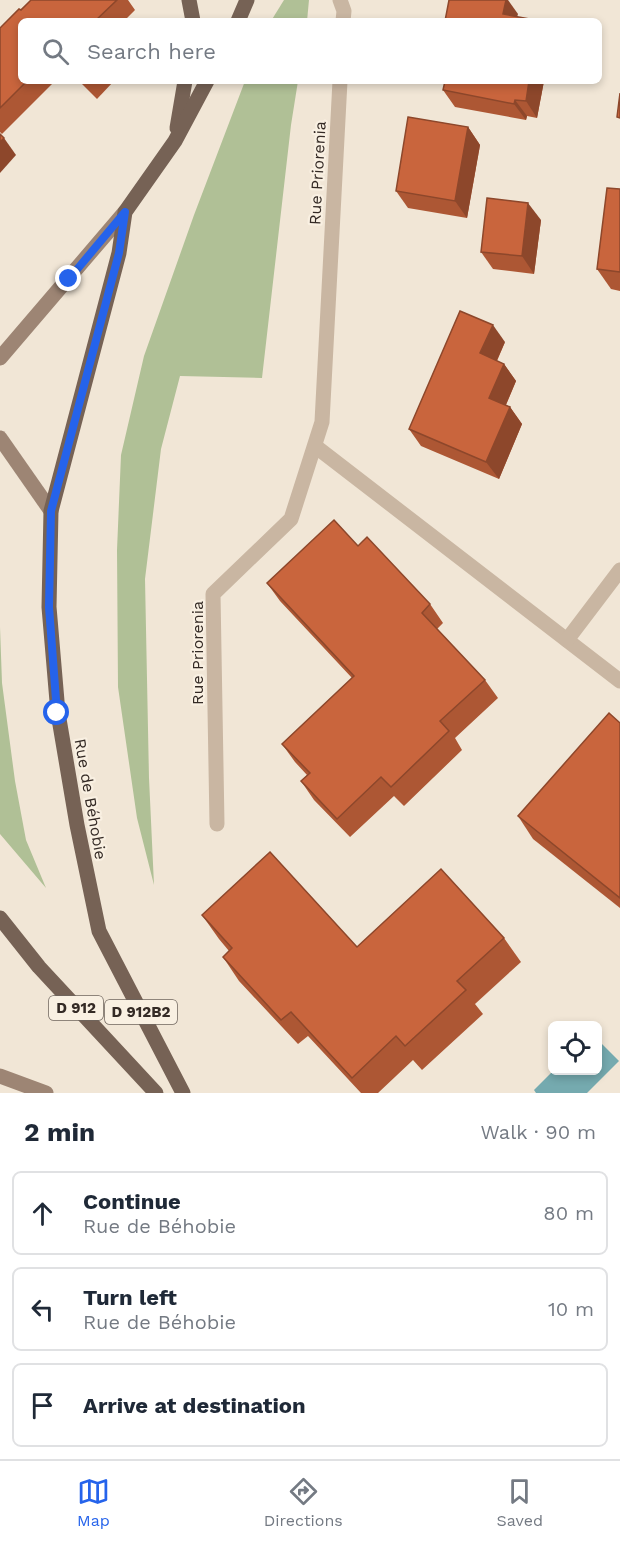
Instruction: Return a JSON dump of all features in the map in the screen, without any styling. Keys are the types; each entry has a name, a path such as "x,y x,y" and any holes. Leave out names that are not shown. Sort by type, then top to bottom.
{"main road":[{"path":"189,0 192,18"},
{"path":"239,18 247,0"},
{"name":"Rue de Béhobie","path":"175,141 184,84"},
{"name":"Rue de Béhobie","path":"0,358 125,212 175,141 205,84"},
{"name":"Rue de Béhobie","path":"125,212 119,253 51,511 49,607 57,713 99,931 183,1093"},
{"path":"0,438 51,511"},
{"name":"D 912","path":"0,918 46,975 156,1093"},
{"path":"0,1076 46,1093"}],"street":[{"path":"340,0 344,11 343,18"},
{"name":"Rue Priorenia","path":"217,824 213,594 291,519 322,422 340,84"},
{"path":"315,446 620,681"},
{"path":"567,640 620,570"}],"green space":[{"path":"284,0 309,0 307,18 273,18"},
{"path":"244,84 298,84 262,378 180,376 161,449 145,579 149,778 154,885 137,818 118,687 117,550 121,455 144,356"},
{"path":"0,627 2,683 15,781 26,840 46,888 0,834"}],"water":[{"path":"602,1044 619,1061 587,1093 536,1093 534,1090 549,1075 602,1075"}],"building":[{"path":"31,0 117,0 98,18 18,18 18,84 24,84 0,108 0,28 19,9 21,10"},
{"path":"449,0 506,0 503,14 525,18 446,18"},
{"path":"444,84 529,84 526,101 515,100 514,104 443,90"},
{"path":"620,93 620,118 617,117"},
{"path":"408,117 468,127 455,201 396,191"},
{"path":"607,188 620,189 620,272 597,269"},
{"path":"487,198 528,203 522,256 481,252"},
{"path":"460,311 493,325 480,353 504,364 489,398 510,407 486,462 409,429"},
{"path":"334,520 358,546 367,537 430,604 422,613 485,680 440,721 449,731 391,787 381,777 337,819 301,781 310,773 282,744 354,676 267,583"},
{"path":"609,713 620,723 620,898 518,816"},
{"path":"270,852 357,947 441,869 504,938 457,981 466,990 405,1046 396,1036 352,1078 291,1012 281,1020 223,957 232,948 202,915"}],"route":[{"path":"57,713 49,607 51,511 119,253 125,212 69,279"}]}
